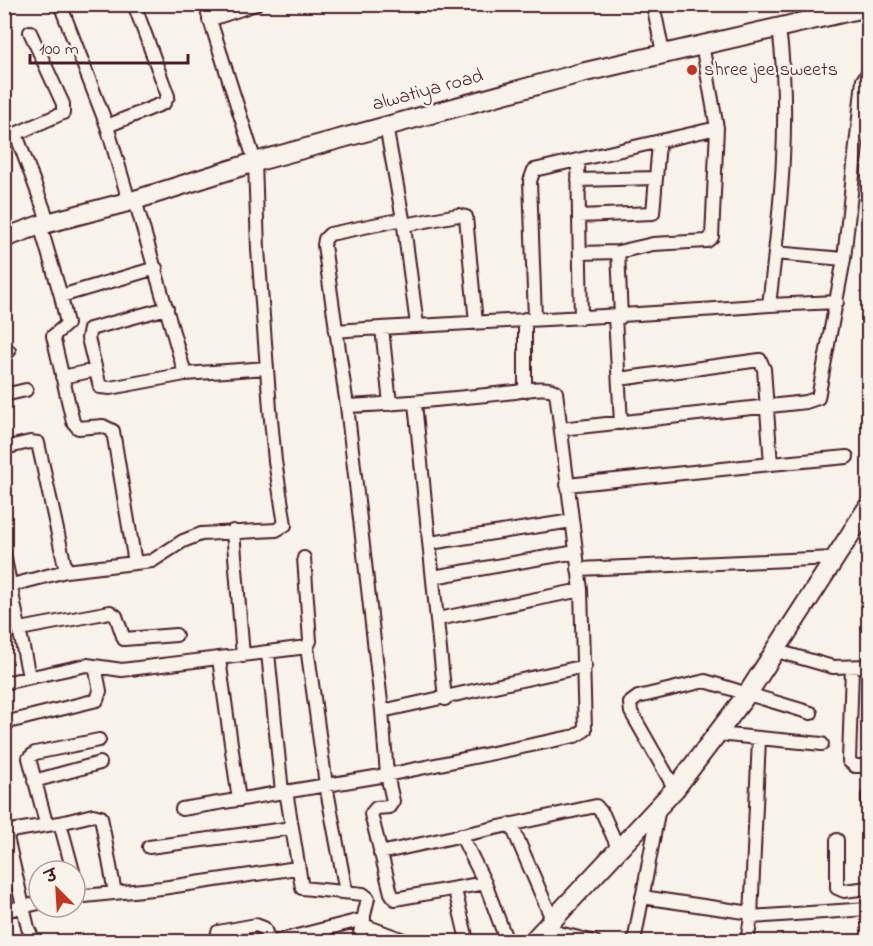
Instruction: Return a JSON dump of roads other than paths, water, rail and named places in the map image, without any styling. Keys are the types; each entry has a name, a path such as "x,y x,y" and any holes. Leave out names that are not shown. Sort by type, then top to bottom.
{"street":[{"path":"60,4 107,126 156,268 185,374"},
{"path":"107,126 164,103 168,96 134,4"},
{"path":"12,585 66,571 159,559 183,541 201,534 276,530 285,525 274,461 258,249 255,162 205,4"},
{"path":"209,20 256,4"},
{"path":"653,4 663,53"},
{"name":"alwatiya road","path":"4,238 44,224 132,201 255,162 386,126 663,53 868,8"},
{"path":"769,305 775,253 786,94 778,28"},
{"path":"30,32 64,109 60,115 10,136 44,224 61,296 67,324 53,336 75,425 83,428 103,426 113,431 135,563"},
{"path":"580,253 618,252 654,244 708,241 712,237 717,128 702,44"},
{"path":"561,429 806,402 818,398 844,259 863,80 868,72"},
{"path":"386,126 403,222 417,326"},
{"path":"525,391 530,319 531,175 539,168 717,128"},
{"path":"579,216 654,213 659,142"},
{"path":"578,160 581,318"},
{"path":"578,180 656,178"},
{"path":"476,323 466,216 458,215 336,232 325,239 334,331 347,406 382,711 387,774 393,803 389,807 376,808 371,814 391,893 395,899 485,884"},
{"path":"618,252 618,379 621,423"},
{"path":"775,253 844,259"},
{"path":"61,296 156,268"},
{"path":"334,331 530,319 618,317 837,302"},
{"path":"167,308 90,329 88,338 99,383 103,388 185,374 267,368"},
{"path":"382,328 390,404"},
{"path":"618,379 755,359 763,364 771,464"},
{"path":"62,377 96,370"},
{"path":"4,395 26,390"},
{"path":"182,809 387,774 581,734 587,725 581,590 554,390 415,403 347,406"},
{"path":"415,403 445,699"},
{"path":"4,448 30,442 38,443 66,571"},
{"path":"567,485 847,457"},
{"path":"542,930 675,789 777,651 868,507"},
{"path":"430,543 572,521"},
{"path":"233,531 243,656"},
{"path":"434,578 576,552"},
{"path":"4,554 12,585 11,613 20,629 29,677"},
{"path":"304,558 310,641 307,646 326,785 346,892"},
{"path":"578,569 834,558"},
{"path":"438,619 581,590"},
{"path":"20,629 110,612 116,616 124,639 176,635"},
{"path":"4,683 78,666 122,670 268,653 307,646"},
{"path":"777,651 833,667 868,666"},
{"path":"268,653 284,792 300,885 304,890 363,894 368,898 358,942"},
{"path":"219,658 239,800"},
{"path":"4,723 97,700 100,691 95,666"},
{"path":"382,711 445,699 585,666"},
{"path":"852,667 849,758 855,766 868,765"},
{"path":"675,789 631,712 633,700 705,681 811,713"},
{"path":"717,734 822,744"},
{"path":"747,942 751,915 759,739"},
{"path":"46,823 28,761 31,756 99,740"},
{"path":"34,781 100,763"},
{"path":"868,796 868,803"},
{"path":"381,853 596,806 603,814 619,850"},
{"path":"634,942 659,808"},
{"path":"34,942 5,829 60,823 93,815 101,818 115,893"},
{"path":"60,823 70,859"},
{"path":"511,824 542,930"},
{"path":"149,847 292,828"},
{"path":"461,836 485,884 507,942"},
{"path":"837,840 837,888 844,891 868,888"},
{"path":"87,896 297,868"},
{"path":"455,890 467,940"},
{"path":"642,897 751,915 868,909"},
{"path":"4,911 27,905"},
{"path":"216,942 218,932 256,925 264,928 271,942 363,922 409,942"},
{"path":"542,930 595,942"}],"place":[{"name":"shree jee sweets","path":"692,70"}]}
